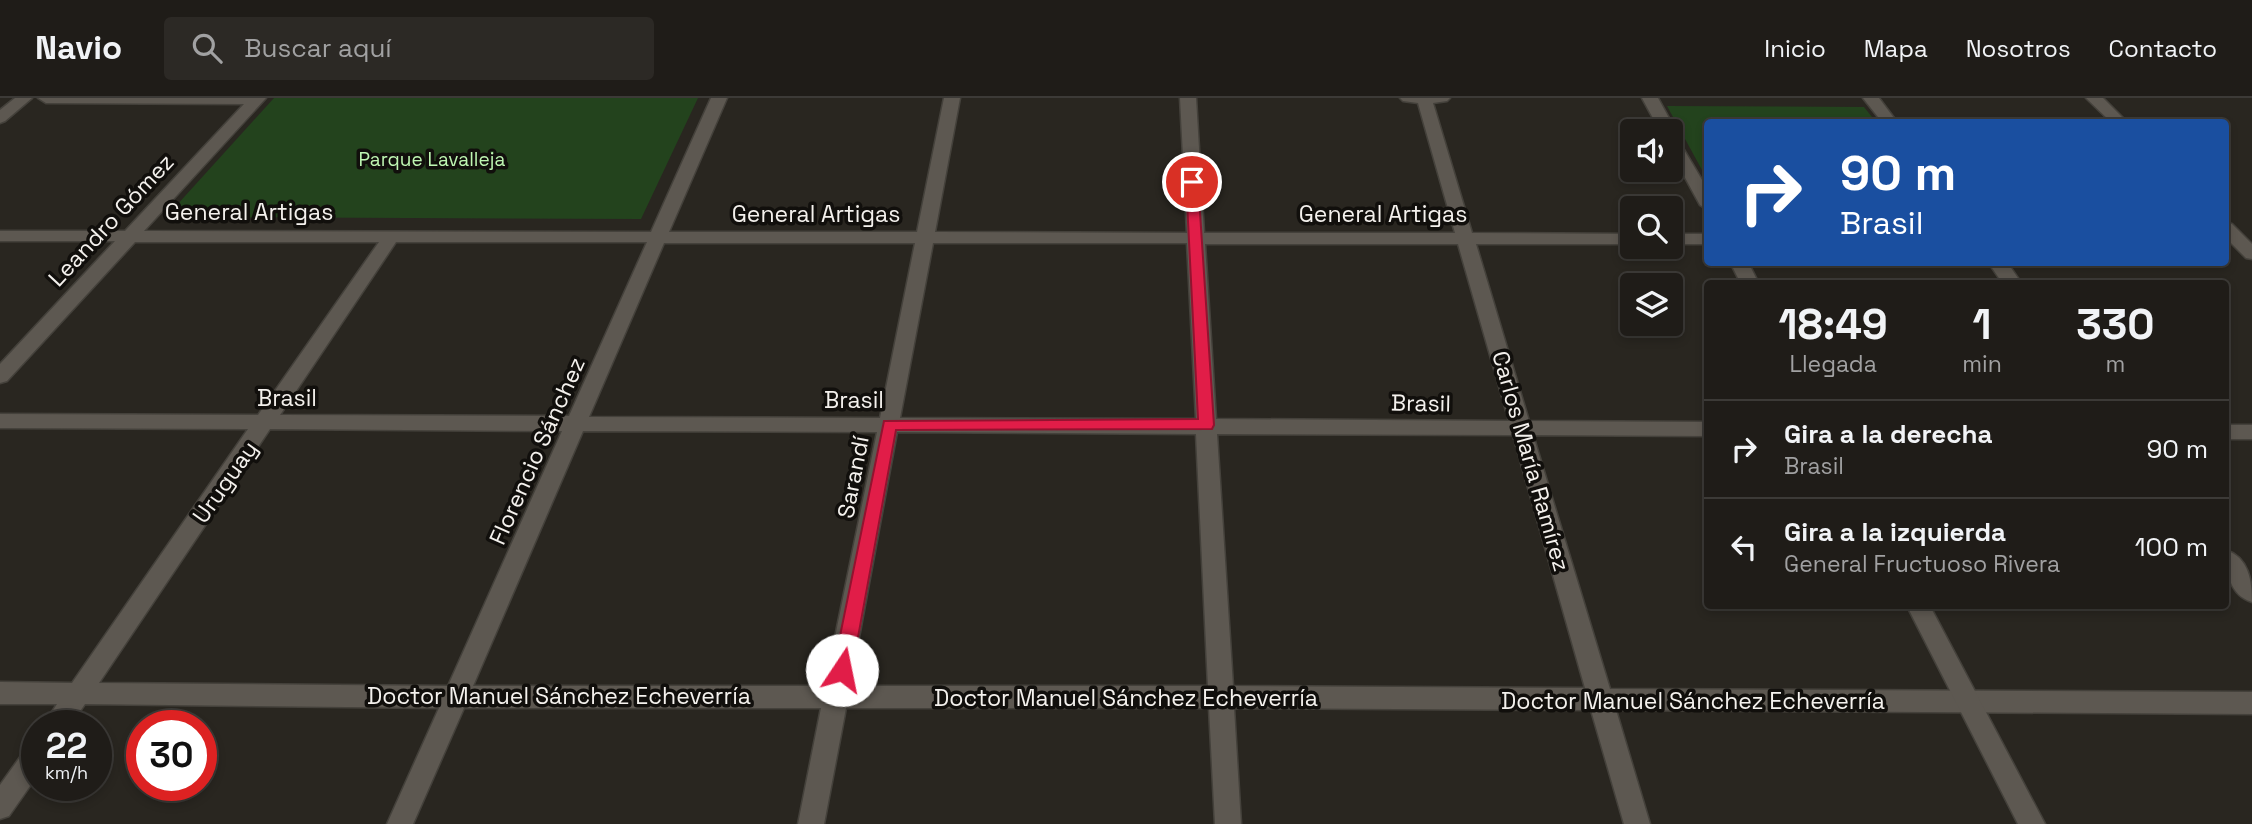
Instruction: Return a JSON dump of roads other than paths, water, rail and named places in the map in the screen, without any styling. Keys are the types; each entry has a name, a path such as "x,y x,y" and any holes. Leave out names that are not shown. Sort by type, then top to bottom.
{"street":[{"path":"0,118 23,98"},
{"path":"46,98 257,99"},
{"name":"Florencio Sánchez","path":"400,824 719,98"},
{"name":"Sarandí","path":"811,824 952,98"},
{"path":"1188,98 1228,824"},
{"path":"1408,98 1442,98"},
{"name":"Carlos María Ramírez","path":"1424,98 1637,824"},
{"path":"1650,98 1661,119"},
{"path":"1871,98 1888,119"},
{"path":"2094,98 2116,119"},
{"name":"Leandro Gómez","path":"0,376 257,99"},
{"path":"1683,159 1704,198"},
{"name":"General Artigas","path":"0,236 1620,239"},
{"path":"2235,236 2252,254"},
{"name":"Uruguay","path":"67,710 391,237"},
{"path":"1683,239 1704,239"},
{"name":"Brasil","path":"0,421 1704,429"},
{"path":"2229,432 2252,432"},
{"path":"2229,563 2252,593"},
{"path":"1920,609 2032,824"},
{"name":"Doctor Manuel Sánchez Echeverría","path":"0,693 2252,703"},
{"path":"0,807 21,777"}],"park label":[{"name":"Parque Lavalleja","path":"432,159"}]}
